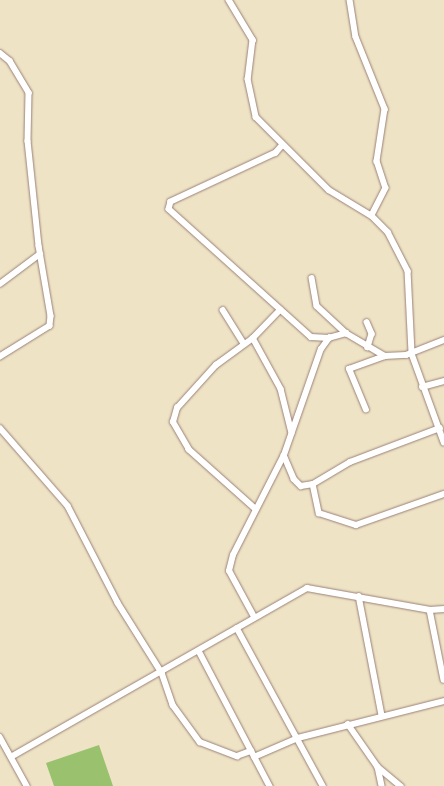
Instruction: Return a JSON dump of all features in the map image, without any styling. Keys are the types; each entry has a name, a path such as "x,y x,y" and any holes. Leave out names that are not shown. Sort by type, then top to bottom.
{"street":[{"path":"229,0 253,40 248,79 256,117 329,190 372,216 388,232 408,271 412,354 422,387 440,428 444,442"},
{"path":"350,0 356,38 385,109 377,161 386,188 372,216"},
{"path":"0,53 10,61 29,93 28,141 40,254 50,326 0,357"},
{"path":"283,144 276,153 171,202 169,209 240,270 280,310 311,337 329,338 346,333"},
{"path":"0,284 40,254"},
{"path":"312,278 317,306 346,333 385,356"},
{"path":"223,310 244,343"},
{"path":"255,509 189,450 173,422 177,408 216,365 244,343 253,338 280,310"},
{"path":"367,322 372,334 368,346"},
{"path":"253,338 281,389 292,433"},
{"path":"254,616 229,571 255,509 284,455 321,349 329,338"},
{"path":"366,410 349,369 385,356 412,354 444,340"},
{"path":"422,387 444,380"},
{"path":"0,428 68,506 118,602 162,673 173,705 200,742 237,756 251,751"},
{"path":"284,455 294,479 301,486 313,484 350,462 440,428"},
{"path":"313,484 319,513 356,525 444,494"},
{"path":"11,757 162,673 237,628 254,616 307,588 359,596 430,610 444,609"},
{"path":"359,596 382,715"},
{"path":"430,610 444,680"},
{"path":"237,628 298,738 311,770 323,786"},
{"path":"199,651 269,784 261,786"},
{"path":"254,757 298,738 382,715 444,701"},
{"path":"348,724 378,767 401,786"},
{"path":"0,737 27,786"},
{"path":"378,767 382,786"}],"green space":[{"path":"99,745 113,786 54,786 46,763"}]}
